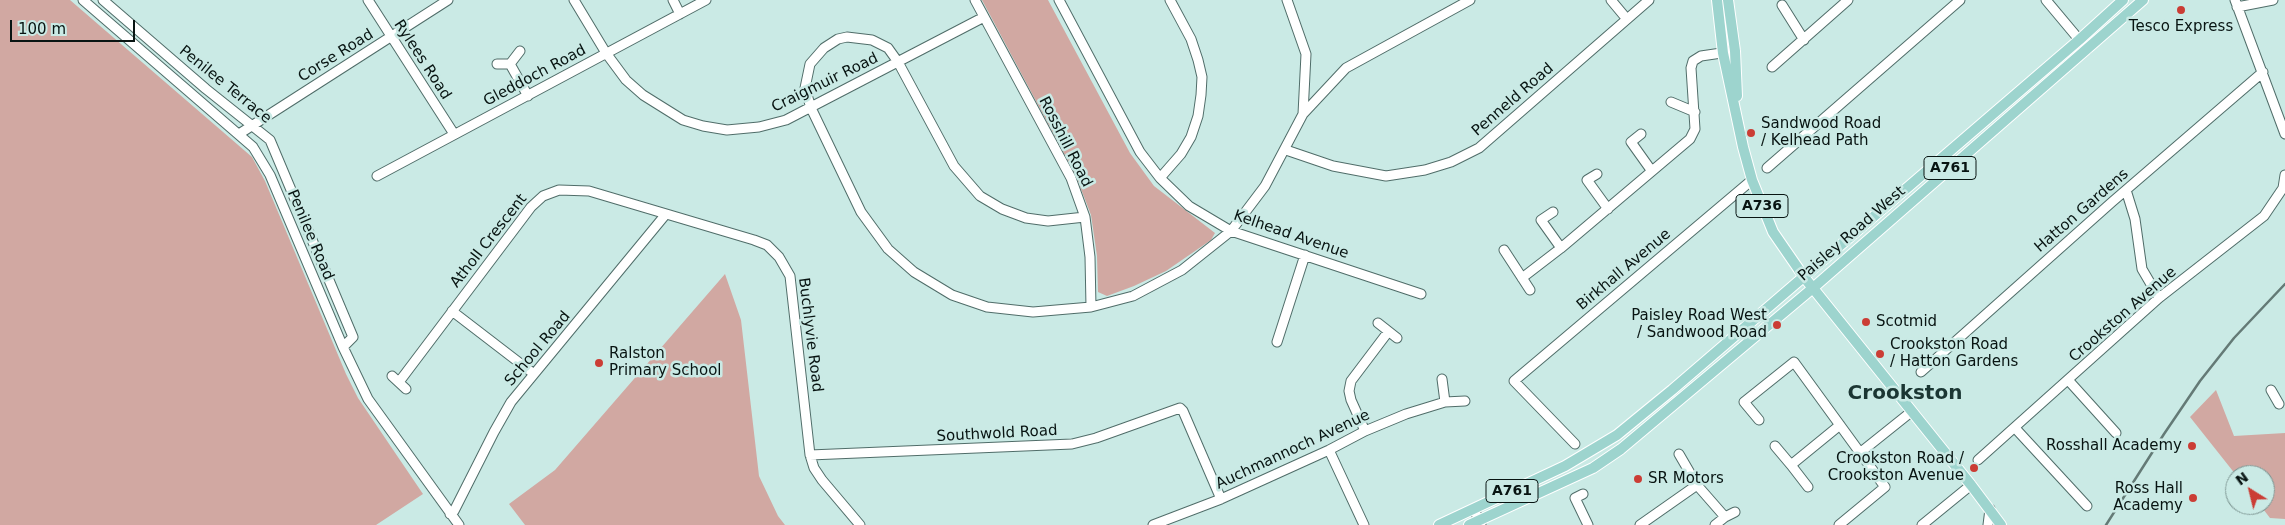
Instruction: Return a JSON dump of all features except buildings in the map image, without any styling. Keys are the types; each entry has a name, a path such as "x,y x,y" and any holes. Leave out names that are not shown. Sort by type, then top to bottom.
{"main road":[{"name":"A736","path":"1717,0 1723,53 1739,127 1752,180 1773,232 1804,277 1972,485 2001,525"},
{"name":"A736","path":"1728,0 1735,51 1739,127"},
{"name":"Paisley Road West","path":"1474,509 1584,455 1609,440 1638,418 2079,40 2123,0"},
{"name":"Paisley Road West","path":"1480,523 1597,465 1647,428 1813,288 2143,0"},
{"path":"1638,418 1647,428"},
{"name":"A761","path":"1439,525 1474,509"},
{"name":"A761","path":"1469,525 1480,523"}],"street":[{"name":"Penilee Road","path":"83,0 253,147 270,175 343,347 368,400 459,525"},
{"name":"Penilee Terrace","path":"103,0 206,89 270,140 354,337 343,347"},
{"name":"Rylees Road","path":"368,0 454,134"},
{"name":"Corse Road","path":"239,134 448,0"},
{"name":"Craigmuir Road","path":"574,0 606,53 626,80 643,95 683,120 727,130 759,127 786,120 984,17"},
{"path":"673,0 680,14"},
{"name":"Gleddoch Road","path":"377,176 706,0"},
{"name":"Rosshill Road","path":"975,0 1071,178 1085,217 1090,257 1091,307"},
{"name":"Kelhead Avenue","path":"1059,0 1140,152 1160,178 1189,206 1231,231 1421,294"},
{"path":"1160,178 1181,154 1191,137 1198,116 1201,95 1202,77 1198,60 1191,39 1170,0"},
{"path":"1287,0 1306,54 1303,114"},
{"path":"1085,217 1048,221 1026,218 1002,209 980,196 954,166 898,62 888,48 872,40 855,36 838,39 824,48 810,64 805,88 811,108 861,212 888,249 914,272 952,295 987,307 1033,312 1091,307 1133,296 1182,270 1231,231 1265,186 1286,150 1303,114 1346,68 1470,0"},
{"path":"1610,0 1626,18"},
{"name":"Penneld Road","path":"1286,150 1334,166 1386,176 1425,170 1451,162 1479,148 1626,18 1649,0"},
{"path":"1772,67 1848,0"},
{"path":"1767,168 1960,0"},
{"path":"2046,0 2087,49"},
{"path":"2273,0 2236,4 2285,134"},
{"path":"1782,5 1804,40"},
{"path":"510,64 520,51"},
{"path":"1522,278 1561,248 1690,139 1695,129 1691,68 1693,61 1701,56 1735,51"},
{"path":"497,64 510,64"},
{"path":"510,64 528,96"},
{"name":"Hatton Gardens","path":"1921,372 2126,190 2263,72"},
{"path":"1670,102 1695,112"},
{"path":"1641,134 1631,142 1651,170"},
{"path":"1597,174 1587,180 1608,209"},
{"path":"2284,188 2285,175"},
{"name":"Birkhall Avenue","path":"1575,444 1514,381 1752,180"},
{"name":"Crookston Avenue","path":"1978,460 2069,381 2159,298 2264,216 2284,188"},
{"name":"Atholl Crescent","path":"399,382 531,207 544,196 559,190 589,191 666,214"},
{"path":"2126,190 2135,219 2142,269 2159,298"},
{"path":"1553,212 1541,220 1561,248"},
{"name":"School Road","path":"450,514 454,512 498,424 512,402 591,308 666,214"},
{"name":"Buchlyvie Road","path":"666,214 767,245 779,257 790,276 810,455 814,468 822,480 860,525"},
{"path":"1504,250 1530,290"},
{"path":"1277,342 1306,255"},
{"path":"452,311 534,374"},
{"path":"1378,323 1397,338"},
{"path":"1366,431 1351,400 1349,392 1351,381 1388,332"},
{"path":"1759,420 1744,402 1794,362 1885,487 1839,525"},
{"path":"1442,379 1445,402"},
{"path":"2069,381 2116,433"},
{"path":"2275,397 2285,393"},
{"name":"Auchmannoch Avenue","path":"1153,525 1221,499 1366,431 1428,406 1445,402 1466,402"},
{"name":"Southwold Road","path":"810,455 1072,444 1096,438 1180,408 1183,411 1221,499"},
{"path":"1861,452 1912,412"},
{"path":"1791,465 1840,424"},
{"path":"2015,428 2087,506"},
{"path":"1775,446 1808,487"},
{"path":"1329,450 1364,525"},
{"path":"1679,454 1697,485 1725,516"},
{"path":"1640,525 1697,485"},
{"path":"1922,525 1972,485"},
{"path":"1583,494 1575,498 1588,525"},
{"path":"1474,509 1480,523"},
{"path":"1988,525 1990,509"},
{"path":"1715,525 1725,516 1735,512"}],"shaded area":[{"path":"0,0 70,0 252,157 265,181 346,374 358,398 423,494 376,525 0,525"},
{"path":"982,0 1048,0 1130,153 1154,186 1215,233 1211,240 1166,271 1134,286 1107,296 1098,292 1097,256 1091,215 1076,176"},
{"path":"725,274 741,320 759,476 778,516 785,525 525,525 509,504 555,470"},
{"path":"2216,390 2234,436 2285,433 2285,519 2270,518 2268,515 2275,515 2275,465 2228,465 2190,417"}],"railway":[{"path":"2106,525 2200,381 2234,338 2285,284"}],"place":[{"name":"Tesco Express","path":"2181,10"},
{"name":"Sandwood Road / Kelhead Path","path":"1751,133"},
{"name":"Scotmid","path":"1866,322"},
{"name":"Paisley Road West / Sandwood Road","path":"1777,325"},
{"name":"Crookston Road / Hatton Gardens","path":"1880,354"},
{"name":"Ralston Primary School","path":"599,363"},
{"name":"Rosshall Academy","path":"2192,446"},
{"name":"Crookston Road / Crookston Avenue","path":"1974,468"},
{"name":"SR Motors","path":"1638,479"},
{"name":"Ross Hall Academy","path":"2193,498"}],"district":[{"name":"Crookston","path":"1905,394"}]}
